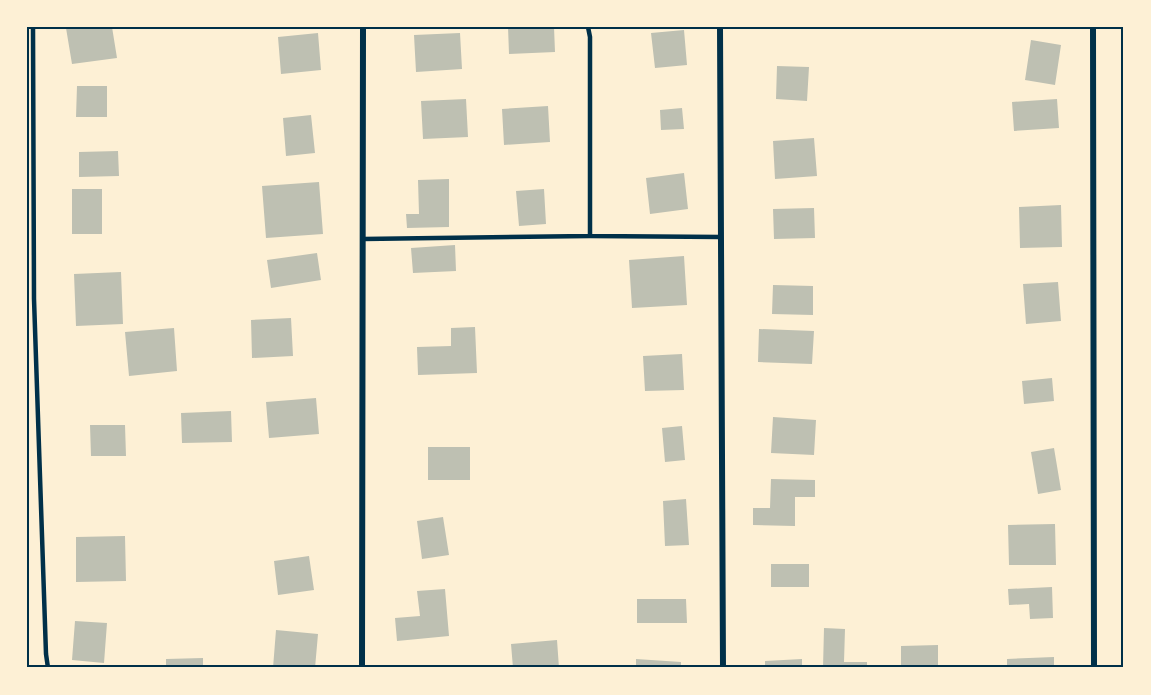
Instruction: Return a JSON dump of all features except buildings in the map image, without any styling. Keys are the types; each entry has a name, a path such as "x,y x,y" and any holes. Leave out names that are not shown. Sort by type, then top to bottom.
{"street":[{"path":"362,668 363,27"},
{"path":"720,27 723,668"},
{"path":"1094,27 1094,668"}],"lane":[{"path":"33,27 34,299 48,668"},
{"path":"588,27 590,37 590,236"},
{"path":"363,238 721,237"}]}
